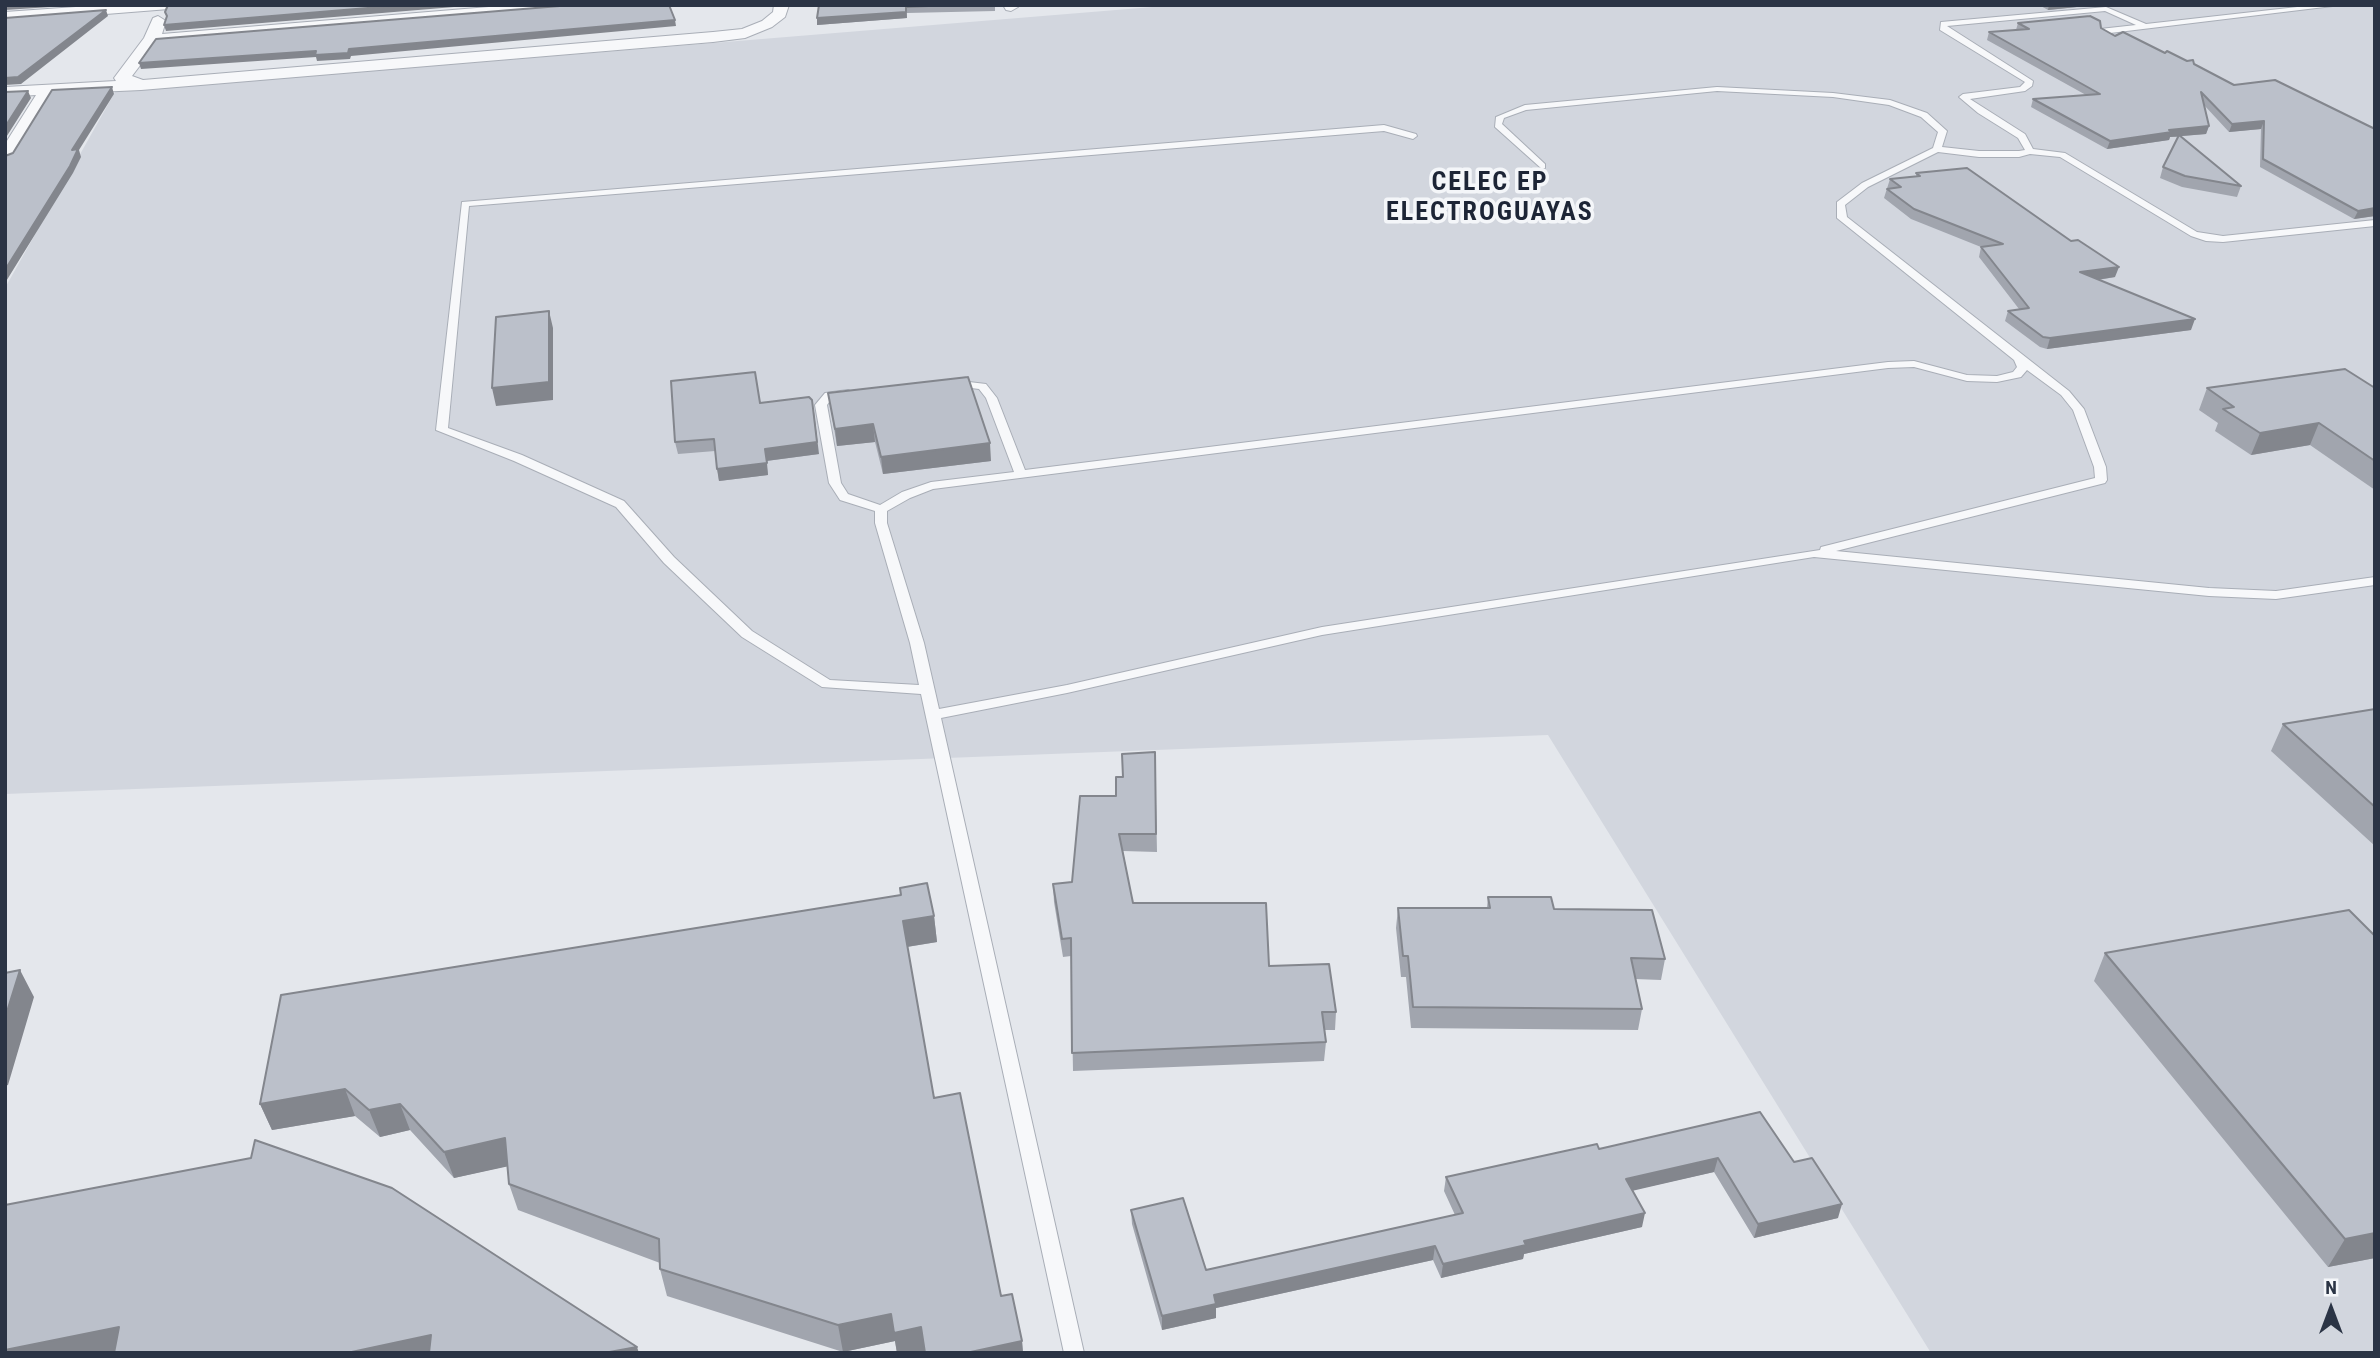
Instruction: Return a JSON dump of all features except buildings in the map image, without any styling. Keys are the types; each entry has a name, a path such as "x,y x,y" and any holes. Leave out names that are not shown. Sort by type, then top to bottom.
{"street":[{"path":"141,85 122,78 152,39 163,5"},
{"path":"5,17 169,5"},
{"path":"482,5 485,9 504,10"},
{"path":"152,39 572,5"},
{"path":"5,92 141,85 745,33 780,15 782,5"},
{"path":"504,10 511,34 523,54"},
{"path":"5,159 48,89"}],"lane":[{"path":"2114,39 2103,31 2337,5"},
{"path":"2030,151 2022,136 1981,111 1964,97 2022,89 2029,85 2029,81 1943,29 1943,25 2106,9 2144,26"},
{"path":"1542,166 1499,125 1500,117 1525,108 1717,89 1833,95 1890,103 1924,115 1943,131 1937,149"},
{"path":"927,690 827,684 747,634 669,560 620,504 518,458 442,430 465,204 1384,128 1413,135"},
{"path":"932,715 1067,689 1322,631 1814,553 2101,480 2100,467 2078,409 2065,393 1842,218 1840,204 1865,185 1937,149 1979,154 2019,154 2030,151 2062,155 2194,234 2206,238 2223,239 2375,223"},
{"path":"856,393 829,395 821,405 835,483 845,497 881,509 906,495 931,486 1888,365 1914,364 1967,378 1997,379 2017,375 2023,367 2018,358"},
{"path":"936,385 962,382 982,386 991,398 1021,475"},
{"path":"881,509 881,523 917,643 1074,1353"},
{"path":"1814,553 2209,592 2276,595 2375,581"}],"shaded area":[{"path":"1177,5 2375,5 2375,1353 1931,1353 1548,735 5,794 5,288 115,92"}],"district":[{"name":"CELEC EP ELECTROGUAYAS","path":"1490,198"}]}
